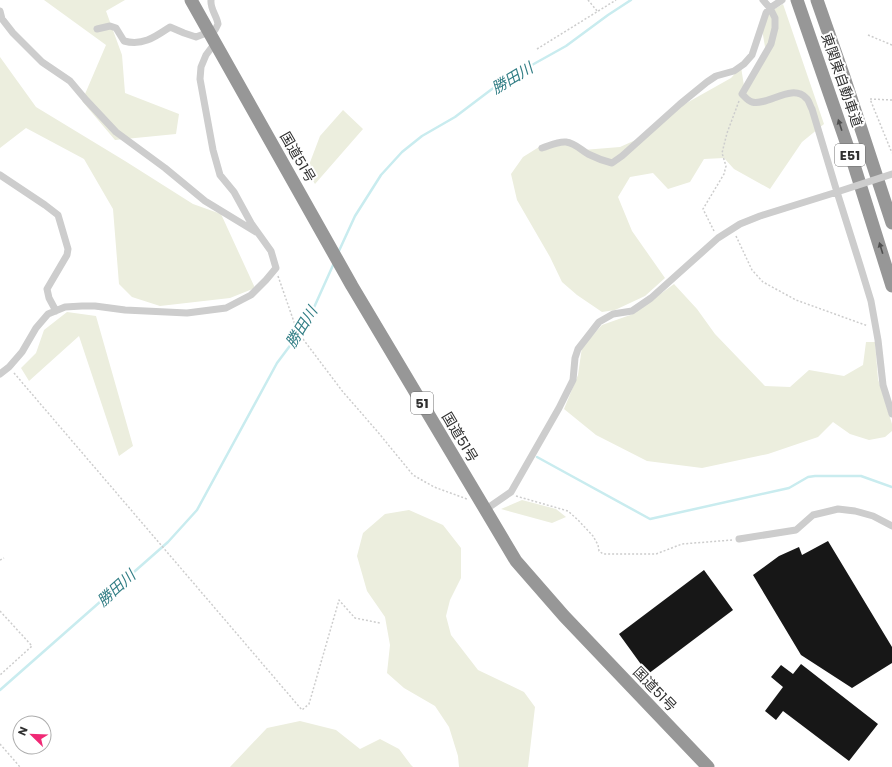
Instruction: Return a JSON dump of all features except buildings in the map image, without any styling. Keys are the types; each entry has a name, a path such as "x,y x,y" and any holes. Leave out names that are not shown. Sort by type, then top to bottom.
{"highway":[{"name":"国道51号","path":"191,0 352,286 516,561 564,616 708,767"},
{"name":"東関東自動車道","path":"797,0 866,202 892,286"},
{"name":"東関東自動車道","path":"817,0 892,223"}],"street":[{"path":"0,374 9,367 22,352 36,328 48,314 65,307 95,306 125,310 187,313 226,308 251,295 276,268 271,251 251,223 234,192 220,175 213,150 200,79 201,67 211,36 218,24 210,4 211,0"},
{"path":"763,0 770,8 775,18 776,28 771,44 742,94 750,102 758,102 792,92 800,94 806,98 812,109 871,301 878,340 883,385 892,414"},
{"path":"542,148 559,142 566,142 573,144 601,160 612,163 707,82 716,76 734,71 744,64 752,55 766,14 770,8 782,0"},
{"path":"0,11 2,19 13,33 42,62 70,80 86,100 116,132 205,200 259,235"},
{"path":"97,29 110,26 116,28 124,41 131,43 146,41 170,27 196,37 211,36"},
{"path":"484,507 510,492 559,408 573,380 575,358 578,349 599,322 613,314 632,310 651,298 718,238 740,224 760,216 892,174"},
{"path":"0,175 58,215 68,249 67,255 47,289 49,298 56,311"},
{"path":"739,539 796,530 813,515 838,509 873,516 892,526"}],"path":[{"path":"588,0 598,12"},
{"path":"537,49 616,0"},
{"path":"868,35 892,45"},
{"path":"718,238 703,209 724,174 726,166 722,153 736,106 742,94"},
{"path":"892,100 870,99 892,153"},
{"path":"733,228 752,270 763,282 796,300 876,328"},
{"path":"276,268 294,322 301,335 343,392 413,475 434,487 484,507"},
{"path":"9,367 302,710 309,704 339,600 354,618 380,623"},
{"path":"508,494 568,511 593,536 598,545 599,551 603,554 656,554 682,544 739,539"},
{"path":"0,560 4,558"},
{"path":"0,611 32,646 0,675"},
{"path":"0,744 20,767"}],"green space":[{"path":"44,0 125,0 106,11 122,55 125,93 179,114 176,134 115,140 82,101 106,45"},
{"path":"783,4 824,124 802,142 770,189 734,169 724,158 704,159 690,182 668,189 653,173 630,177 618,197 632,231 665,278 645,296 615,310 602,312 577,295 562,282 550,257 517,200 511,174 523,157 539,147 565,143 583,150 620,147 649,134 683,105 731,78 741,67 745,92 766,53 761,23 768,13"},
{"path":"0,57 36,107 193,204 221,214 255,288 230,298 160,306 132,297 119,284 113,209 84,159 26,128 0,148"},
{"path":"343,110 363,129 315,184 303,165 309,165 320,136"},
{"path":"674,284 697,309 715,334 765,386 790,387 809,370 844,376 863,365 866,342 875,342 878,379 892,424 892,431 885,437 869,440 850,434 833,422 818,437 768,454 702,468 647,461 596,435 564,409 578,375 582,347 602,325 633,314"},
{"path":"67,312 96,316 133,446 119,456 79,336 29,381 21,368 36,353 44,330"},
{"path":"522,500 556,509 566,517 552,523 501,509"},
{"path":"409,510 443,525 461,548 461,578 450,600 446,616 451,635 478,670 524,692 535,707 528,767 459,767 458,756 449,727 435,706 404,688 387,673 390,645 385,617 367,591 357,556 363,533 385,514"},
{"path":"300,721 336,730 360,749 380,739 399,749 413,767 230,767 267,728"}],"waterway":[{"name":"勝田川","path":"338,253 355,216 381,175 402,152 422,136 455,117 492,89 566,46 631,0"},
{"name":"勝田川","path":"0,690 168,542 197,510 277,363 307,323 334,263"},
{"path":"537,457 650,519 789,488 808,477 815,476 861,476 892,487"}]}
